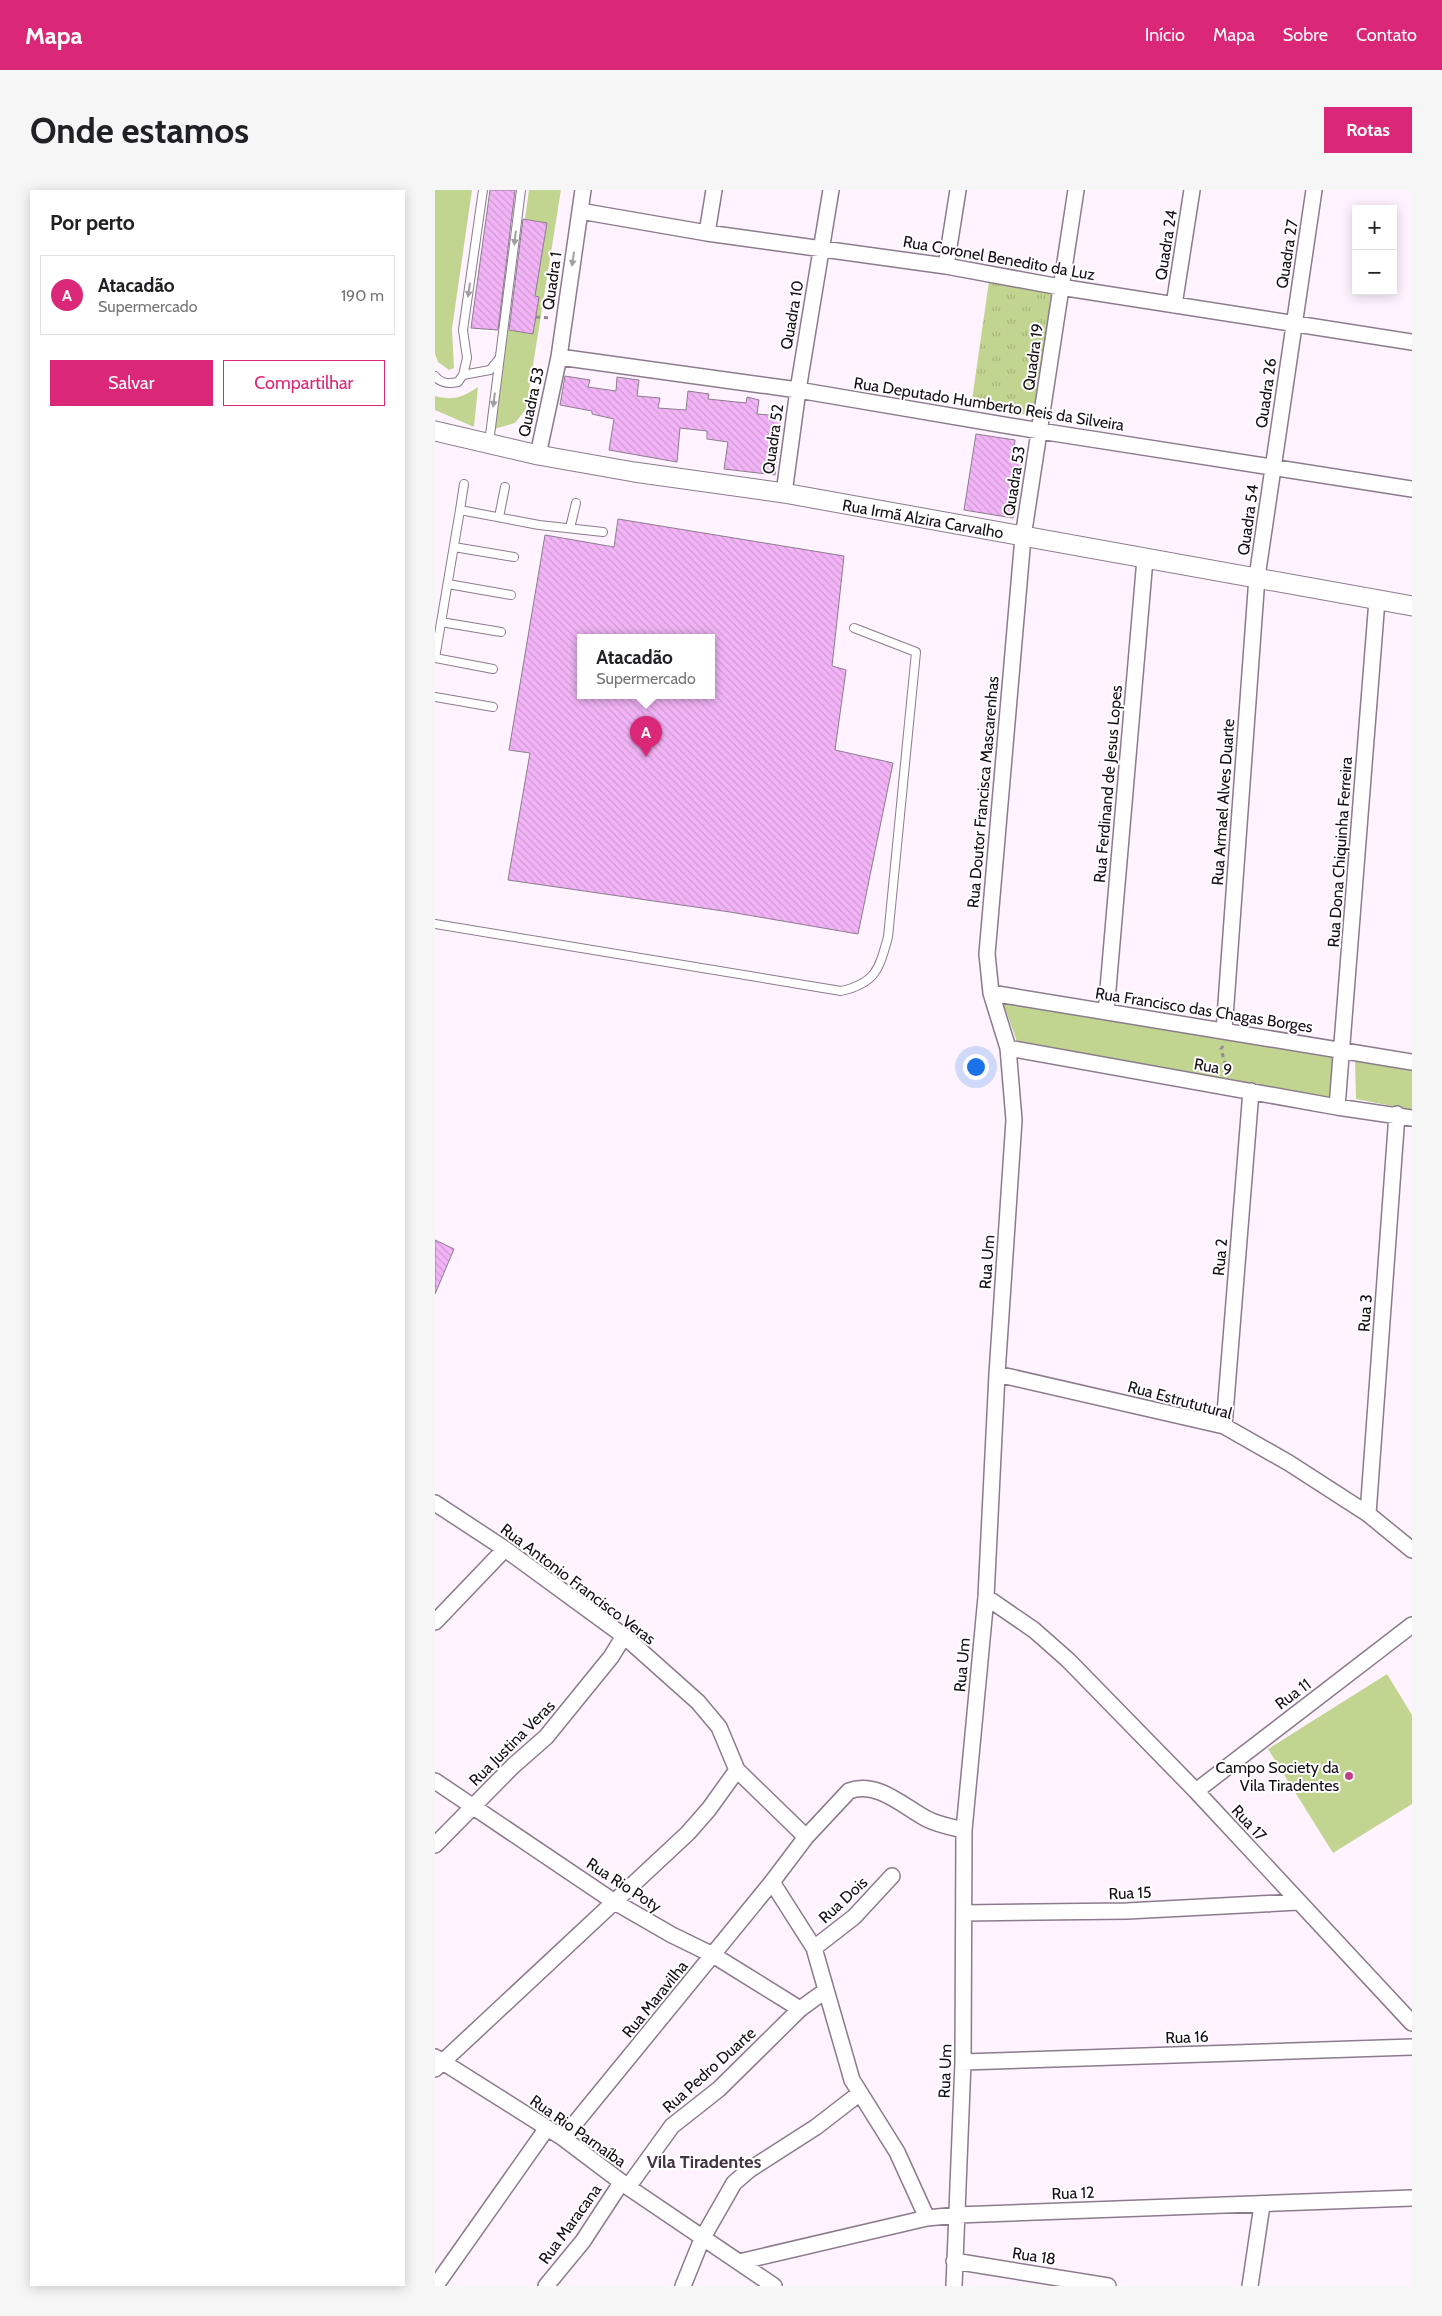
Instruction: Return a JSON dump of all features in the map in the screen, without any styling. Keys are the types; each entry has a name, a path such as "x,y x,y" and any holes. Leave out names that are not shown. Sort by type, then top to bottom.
{"street":[{"name":"Quadra 1","path":"559,357 583,190"},
{"path":"707,233 713,190"},
{"name":"Quadra 10","path":"798,390 831,190"},
{"path":"946,266 958,190"},
{"name":"Quadra 19","path":"1041,431 1076,190"},
{"name":"Quadra 24","path":"1174,305 1192,190"},
{"name":"Quadra 27","path":"1294,324 1315,190"},
{"name":"Rua Coronel Benedito da Luz","path":"580,211 707,233 822,247 946,266 1061,287 1412,342"},
{"name":"Quadra 26","path":"1273,468 1294,324"},
{"name":"Rua Deputado Humberto Reis da Silveira","path":"559,357 798,390 1041,431 1412,489"},
{"name":"Quadra 53","path":"538,455 559,357"},
{"name":"Quadra 52","path":"783,493 798,390"},
{"name":"Rua Irmã Alzira Carvalho","path":"435,431 538,455 634,472 783,493 1412,606"},
{"name":"Quadra 53","path":"1023,537 1041,431"},
{"name":"Quadra 54","path":"1257,577 1273,468"},
{"name":"Rua Doutor Francisca Mascarenhas","path":"1007,1048 991,993 987,954 1023,537"},
{"name":"Rua Ferdinand de Jesus Lopes","path":"1106,1012 1145,558"},
{"name":"Rua Armael Alves Duarte","path":"1224,1031 1257,577"},
{"name":"Rua Dona Chiquinha Ferreira","path":"1337,1107 1377,600"},
{"name":"Rua Francisco das Chagas Borges","path":"991,993 1412,1062"},
{"name":"Rua 9","path":"1007,1048 1337,1107 1405,1116"},
{"name":"Rua Um","path":"954,2286 963,2062 964,1830 986,1597 997,1374 1014,1120 1007,1048"},
{"name":"Rua 2","path":"1223,1426 1251,1091"},
{"name":"Rua 3","path":"1368,1514 1405,1116"},
{"name":"Rua Estrututural","path":"997,1374 1223,1426 1289,1462 1368,1514 1412,1550"},
{"name":"Rua Antonio Francisco Veras","path":"435,1503 505,1548 624,1636 698,1702 719,1727 737,1770 806,1837"},
{"path":"435,1622 505,1548"},
{"name":"Rua 17","path":"986,1597 1034,1630 1068,1660 1195,1791 1412,2023"},
{"name":"Rua 11","path":"1195,1791 1412,1625"},
{"name":"Rua Justina Veras","path":"435,1845 513,1766 546,1738 611,1658 624,1636"},
{"path":"437,2063 688,1833 709,1809 737,1770"},
{"name":"Rua Rio Poty","path":"435,1781 473,1808 549,1856 613,1901 679,1939 713,1955 800,2009"},
{"path":"806,1837 842,1797 849,1791 857,1789 889,1795 932,1821 964,1830"},
{"name":"Rua Maravilha","path":"563,2138 773,1882 806,1837"},
{"name":"Rua Dois","path":"814,1948 854,1917 892,1876"},
{"path":"773,1882 814,1948 847,2066 860,2093 897,2152 927,2218"},
{"name":"Rua 15","path":"964,1913 1127,1911 1298,1902"},
{"name":"Rua Pedro Duarte","path":"624,2185 672,2126 719,2089 800,2009 825,1991"},
{"name":"Rua 16","path":"963,2062 1412,2047"},
{"name":"Rua Rio Parnaíba","path":"437,2063 563,2138 624,2185 774,2286"},
{"path":"683,2286 702,2239 734,2183 749,2170 816,2127 860,2093"},
{"path":"440,2282 547,2128"},
{"name":"Rua Maracana","path":"546,2286 583,2241 624,2185"},
{"name":"Rua 12","path":"739,2262 927,2218 957,2214 1262,2205 1412,2198"},
{"path":"1250,2286 1262,2205"},
{"name":"Rua 18","path":"954,2262 1108,2286"}],"lane":[{"path":"435,376 441,382 451,384 458,382 463,375 467,358 463,330 483,190"},
{"path":"489,444 521,190"},
{"path":"463,375 490,370 499,359"},
{"path":"464,484 435,658 493,669"},
{"path":"499,517 505,488"},
{"path":"570,528 576,503"},
{"path":"460,510 603,532"},
{"path":"454,547 514,557"},
{"path":"448,584 511,595"},
{"path":"441,622 501,632"},
{"path":"435,924 841,991 856,988 869,980 880,967 888,937 916,652 854,628"},
{"path":"435,697 493,707"}],"path":[{"path":"1224,1031 1225,1042 1221,1049 1234,1088"}],"green space":[{"path":"435,190 472,190 452,329 454,368 449,370 438,362 435,354"},
{"path":"529,190 561,190 526,409 515,423 494,429 508,330 533,334 539,297 535,296 547,223 525,219"},
{"path":"989,281 1052,290 1034,416 971,407"},
{"path":"478,387 474,427 435,410 435,396 458,397"},
{"path":"1003,1003 1334,1057 1331,1102 1019,1047"},
{"path":"1355,1061 1412,1071 1412,1110 1356,1099"},
{"name":"Campo Society da Vila Tiradentes","path":"1387,1674 1412,1715 1412,1804 1333,1853 1268,1749"}],"building":[{"path":"490,190 515,190 498,330 471,328"},
{"path":"523,219 547,223 535,296 539,297 533,334 509,330"},
{"path":"565,376 590,380 588,387 616,391 617,377 639,380 637,396 660,398 658,408 686,410 688,391 709,394 708,399 746,403 747,397 759,400 757,414 781,416 775,475 724,469 728,442 707,439 707,431 680,428 677,462 609,450 614,419 592,414 592,411 560,405"},
{"path":"976,434 1015,440 1014,449 1023,450 1013,518 964,510"},
{"path":"618,519 844,556 832,666 846,670 835,750 893,763 858,934 730,912 508,880 530,753 509,750 545,535 614,547"},
{"path":"435,1240 454,1249 435,1294"}],"place":[{"name":"Atacadão","path":"646,757"},
{"name":"Campo Society da Vila Tiradentes","path":"1349,1776"}],"district":[{"name":"Vila Tiradentes","path":"704,2162"}]}
